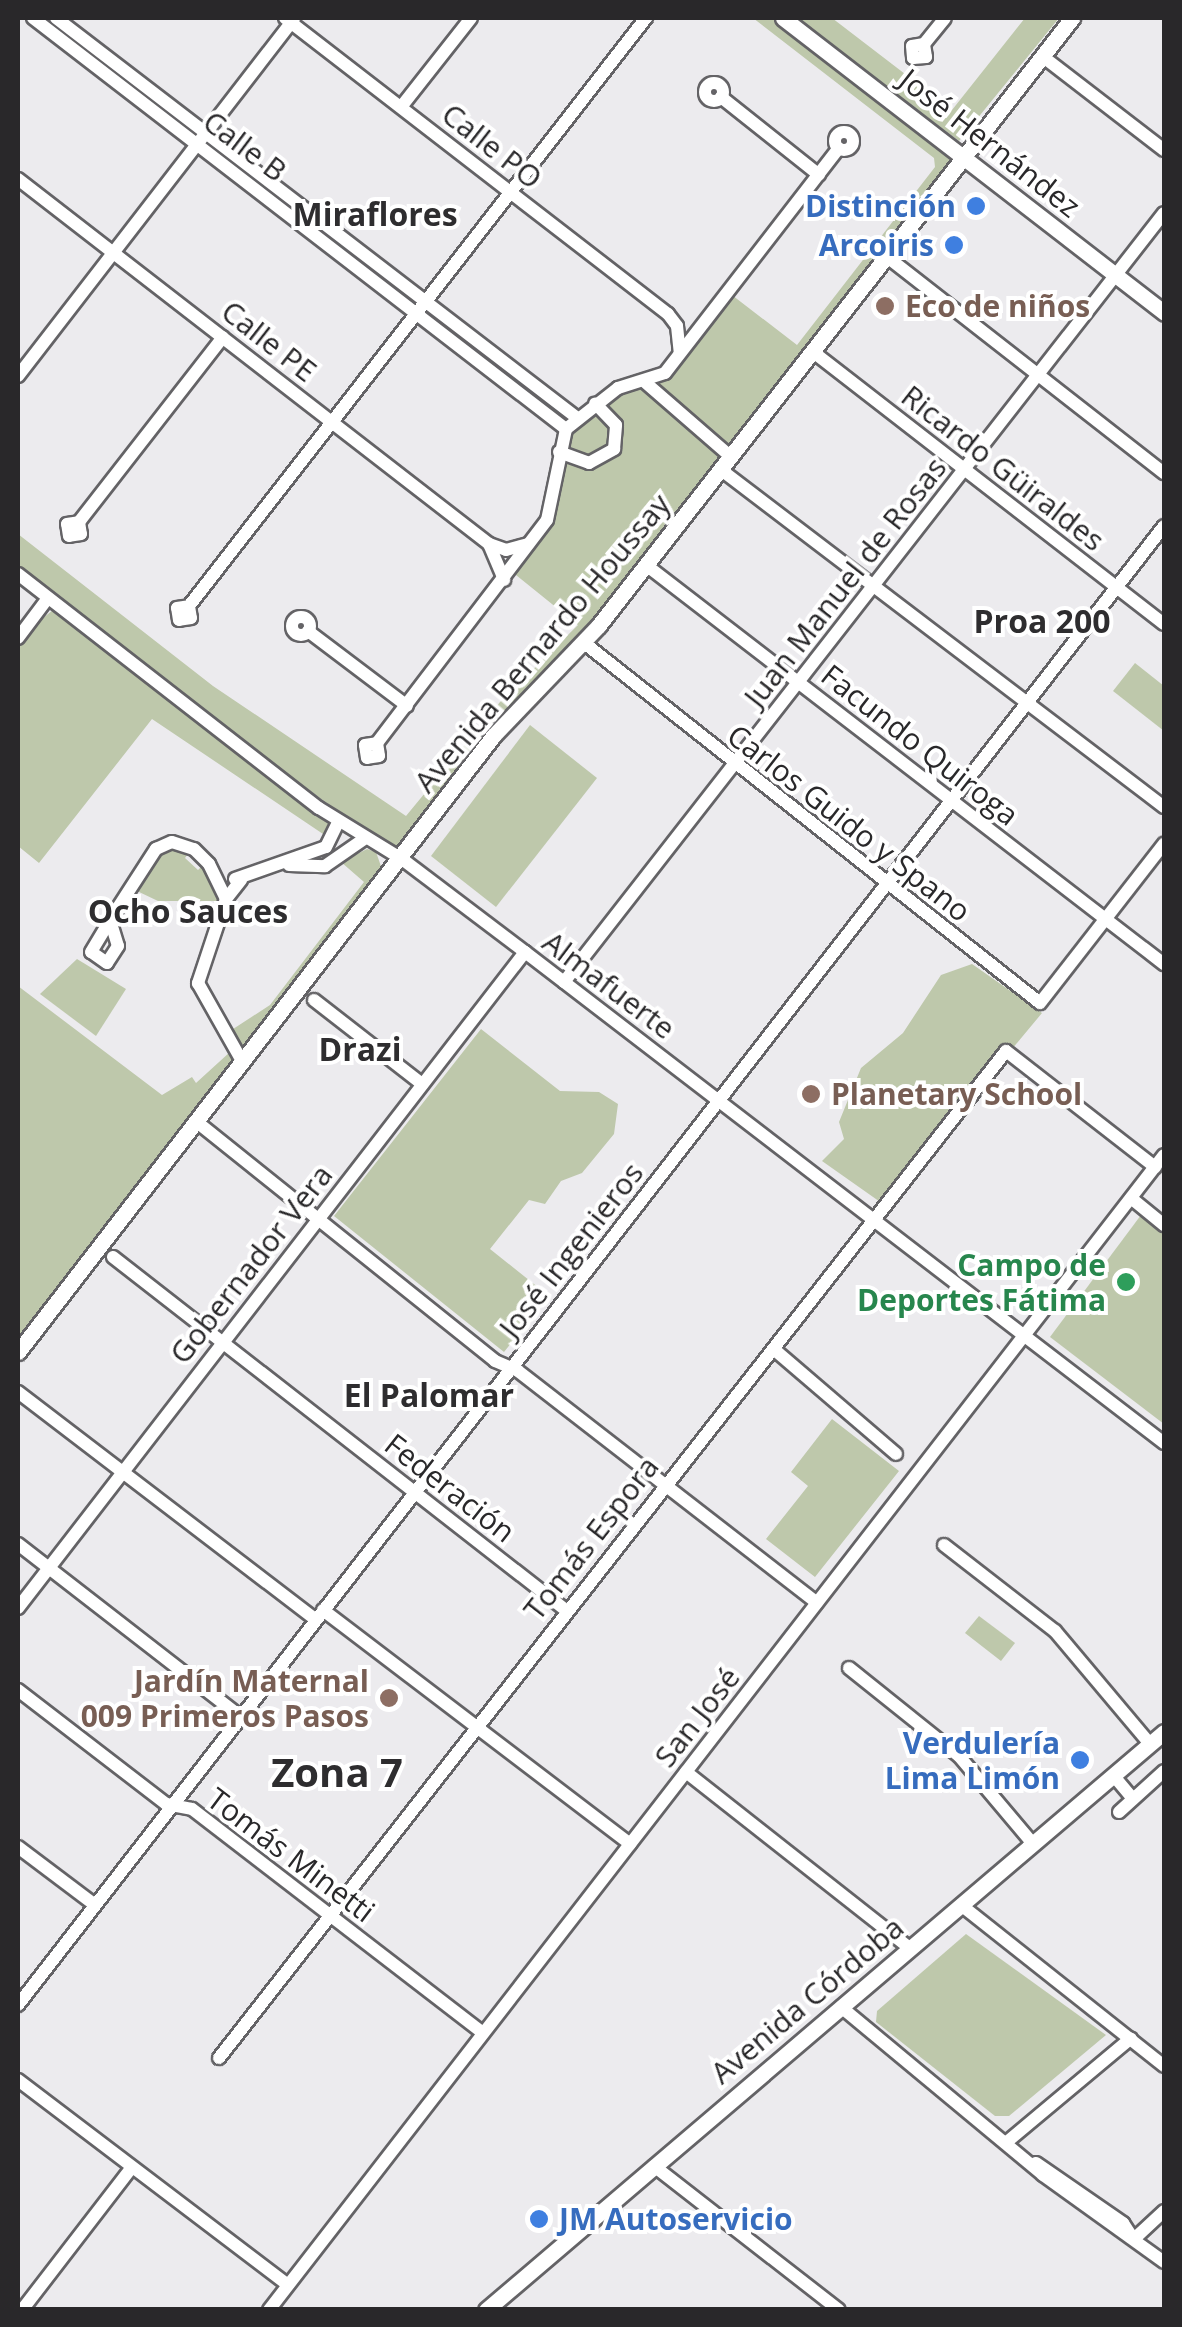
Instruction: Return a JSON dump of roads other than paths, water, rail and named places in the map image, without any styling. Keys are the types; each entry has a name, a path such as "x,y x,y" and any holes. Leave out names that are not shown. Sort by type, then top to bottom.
{"main road":[{"name":"José Hernández","path":"783,18 1164,313"},
{"name":"Avenida Bernardo Houssay","path":"18,1352 516,709 583,642 646,564 1072,18"},
{"name":"Avenida Córdoba","path":"486,2310 1164,1732"}],"street":[{"name":"Calle B","path":"33,18 203,136"},
{"name":"Calle B","path":"56,18 421,307 566,429"},
{"path":"401,107 471,18"},
{"path":"189,606 646,18"},
{"path":"924,44 945,18"},
{"path":"18,376 291,19"},
{"name":"Calle PO","path":"291,19 668,314"},
{"path":"1042,56 1164,150"},
{"path":"721,97 819,174"},
{"path":"377,743 535,540 547,520 566,429 576,417 618,388 646,383 680,353 839,148"},
{"name":"Calle PE","path":"18,178 489,544 504,580"},
{"name":"Juan Manuel de Rosas","path":"564,982 1164,213"},
{"path":"886,256 1164,474"},
{"name":"Calle B","path":"421,307 576,417"},
{"path":"668,314 684,320 712,312"},
{"path":"668,314 677,326 680,353"},
{"path":"79,522 222,337"},
{"name":"Ricardo Güiraldes","path":"812,351 1164,624"},
{"path":"646,383 725,462 874,586 1164,807"},
{"path":"559,452 590,463 614,450 616,425 595,403"},
{"name":"José Ingenieros","path":"18,2005 1164,526"},
{"path":"489,544 519,550 535,540"},
{"name":"Facundo Quiroga","path":"646,564 1164,964"},
{"name":"Almafuerte","path":"18,574 338,822 402,859 1164,1443"},
{"path":"18,638 48,598"},
{"path":"308,631 406,706"},
{"name":"Carlos Guido y Spano","path":"583,642 733,766 1040,1003 1106,919"},
{"path":"110,920 161,846 182,843 218,874 241,880 289,865 325,866 336,846 338,822"},
{"path":"336,846 364,839"},
{"path":"1106,919 1164,844"},
{"path":"218,874 226,899"},
{"path":"241,880 226,899 198,983 243,1063"},
{"name":"Gobernador Vera","path":"18,1608 524,952"},
{"path":"314,1000 422,1084"},
{"name":"Tomás Espora","path":"219,2058 664,1484 776,1352 1006,1050 1155,1167"},
{"path":"197,1122 316,1220 817,1603"},
{"name":"San José","path":"269,2310 1164,1155"},
{"path":"1131,1198 1164,1224"},
{"name":"Federación","path":"114,1257 567,1610"},
{"path":"776,1352 896,1454"},
{"path":"18,1392 122,1472 477,1727 630,1844"},
{"path":"18,1544 240,1717"},
{"path":"944,1545 1055,1631 1150,1744"},
{"path":"849,1668 958,1756 1033,1844"},
{"name":"Tomás Minetti","path":"18,1690 166,1804 174,1802 192,1809 483,2033"},
{"path":"1119,1812 1164,1771"},
{"path":"686,1772 910,1948"},
{"path":"1113,1775 1133,1799"},
{"path":"18,1847 95,1905"},
{"path":"961,1905 1164,2066"},
{"path":"841,2007 1036,2164 1108,2212 1164,2262"},
{"path":"1008,2141 1130,2038"},
{"path":"18,2080 288,2285"},
{"path":"654,2166 839,2310"},
{"path":"22,2310 132,2167"},
{"path":"1134,2239 1164,2211"}],"place":[{"name":"Distinción","path":"976,206"},
{"name":"Arcoiris","path":"954,245"},
{"name":"Eco de niños","path":"885,306"},
{"name":"Planetary School","path":"811,1094"},
{"name":"Campo de Deportes Fátima","path":"1126,1282"},
{"name":"Jardín Maternal 009 Primeros Pasos","path":"389,1698"},
{"name":"Verdulería Lima Limón","path":"1080,1760"},
{"name":"JM Autoservicio","path":"539,2219"}],"district":[{"name":"Miraflores","path":"375,214"},
{"name":"Proa 200","path":"1042,621"},
{"name":"Ocho Sauces","path":"188,911"},
{"name":"Drazi","path":"360,1049"},
{"name":"El Palomar","path":"429,1395"},
{"name":"Zona 7","path":"337,1772"}]}
